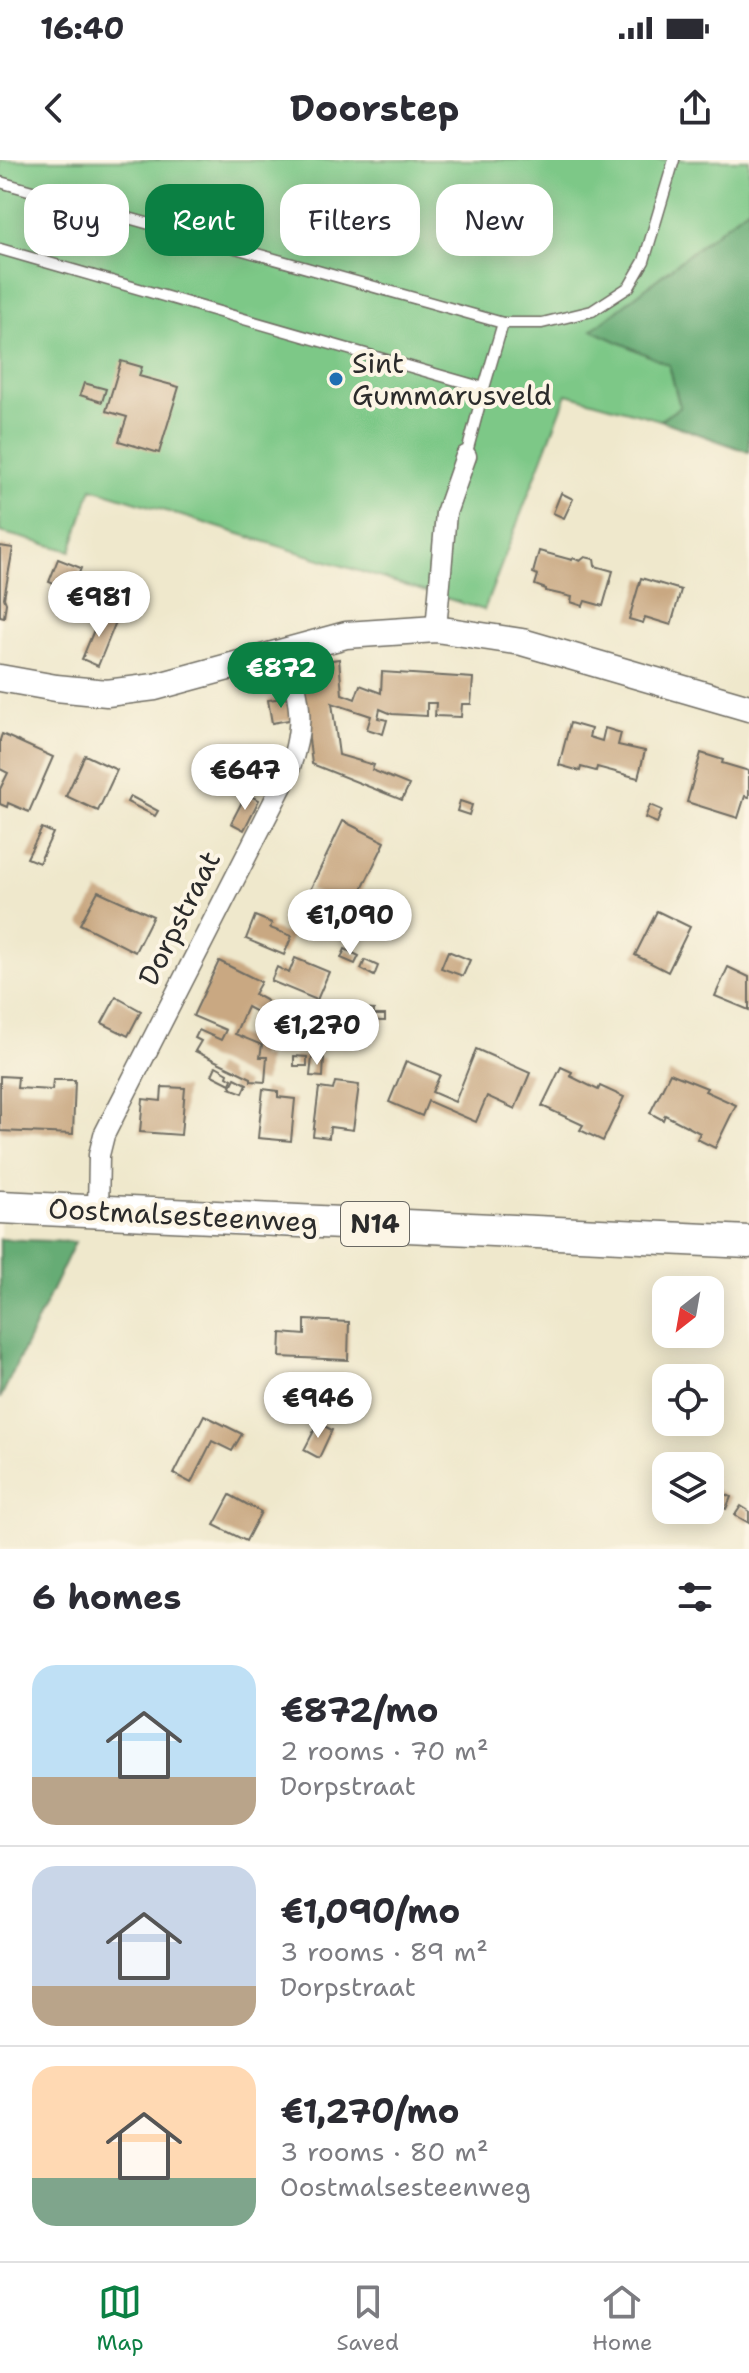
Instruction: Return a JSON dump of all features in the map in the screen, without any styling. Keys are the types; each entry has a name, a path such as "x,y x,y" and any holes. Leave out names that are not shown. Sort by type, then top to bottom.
{"main road":[{"name":"Oostmalsesteenweg","path":"0,1207 749,1242"}],"street":[{"path":"436,629 446,513 466,456"},
{"path":"0,678 107,693 155,687 346,635 436,629 522,642 749,708"},
{"name":"Dorpstraat","path":"98,1211 99,1155 104,1135 285,780 298,748 297,693 286,650"}],"lane":[{"path":"0,182 503,323 542,323 592,311 629,287 644,261 674,160"},
{"path":"0,249 484,388"},
{"path":"466,456 503,323"}],"green space":[{"name":"Sint Gummarusveld","path":"0,160 749,160 749,207 593,330 669,365 680,408 660,420 567,394 484,610 92,488 71,551 0,532"},
{"path":"749,207 749,452 660,420 680,407 669,365 592,330"},
{"path":"0,1239 75,1242 0,1399"}],"building":[{"path":"121,361 142,367 139,376 179,387 159,453 119,441 127,417 106,411"},
{"path":"84,383 106,389 102,402 80,395"},
{"path":"561,493 573,499 564,518 553,513"},
{"path":"0,546 13,548 4,598 4,617 0,616"},
{"path":"539,551 572,560 580,561 585,557 594,559 595,566 613,571 603,606 585,601 583,606 571,602 572,597 535,585 538,575 533,573"},
{"path":"58,559 81,568 72,591 49,582"},
{"path":"641,578 681,590 671,625 645,617 643,623 629,619"},
{"path":"101,613 117,619 98,666 82,659"},
{"path":"339,659 342,694 355,699 360,685 381,693 382,672 473,678 471,704 462,704 461,717 435,716 436,703 427,703 427,716 392,714 380,709 378,718 387,720 383,734 367,729 371,716 332,703 339,755 374,765 372,770 409,785 402,800 312,764 300,665"},
{"path":"290,697 294,719 272,723 268,700"},
{"path":"570,723 591,729 589,737 602,741 605,728 621,733 618,745 645,751 638,778 597,767 596,771 581,767 580,771 559,765"},
{"path":"2,734 53,757 29,812 8,803 7,807 0,804 0,789 8,773 0,769"},
{"path":"701,753 749,771 749,797 745,796 738,818 687,802"},
{"path":"85,755 117,770 98,811 66,796"},
{"path":"246,794 259,800 244,830 231,823"},
{"path":"130,796 158,811 155,816 127,802"},
{"path":"460,801 472,805 469,815 457,811"},
{"path":"650,805 662,810 657,823 645,818"},
{"path":"343,821 385,842 352,910 310,890"},
{"path":"42,828 53,833 39,863 27,858"},
{"path":"98,891 153,916 135,952 80,924"},
{"path":"657,911 690,927 668,972 635,955"},
{"path":"255,916 272,923 270,928 292,936 284,955 246,939"},
{"path":"345,949 359,956 355,964 341,958"},
{"path":"448,951 470,960 463,976 441,968"},
{"path":"295,958 329,972 317,1000 271,981 277,967 289,973"},
{"path":"365,960 378,966 374,976 361,969"},
{"path":"219,961 261,982 254,994 267,1001 260,1014 247,1007 235,1034 262,1045 260,1057 267,1057 265,1082 251,1081 251,1078 195,1051 201,1041 195,1038 199,1030 221,1040 226,1030 193,1016"},
{"path":"728,967 749,977 749,1010 715,996"},
{"path":"116,997 141,1011 128,1036 102,1023"},
{"path":"361,1009 374,1010 374,1015 385,1015 385,1021 349,1020 349,1014 361,1014"},
{"path":"284,1011 305,1011 306,1018 284,1018"},
{"path":"276,1021 312,1022 311,1035 275,1038"},
{"path":"476,1049 530,1073 515,1109 487,1096 476,1122 428,1101 422,1116 389,1102 406,1061 440,1075 432,1092 455,1102"},
{"path":"294,1056 307,1057 307,1066 294,1066"},
{"path":"312,1057 324,1058 323,1077 310,1076"},
{"path":"216,1066 228,1073 227,1076 232,1079 230,1084 212,1075"},
{"path":"561,1067 572,1072 570,1076 598,1090 600,1086 624,1097 603,1141 580,1130 583,1125 542,1106"},
{"path":"670,1073 707,1088 705,1091 736,1105 715,1148 697,1139 700,1133 665,1115 663,1120 650,1113"},
{"path":"0,1076 18,1077 17,1088 52,1090 53,1080 75,1080 73,1134 0,1131"},
{"path":"235,1078 247,1084 243,1093 230,1088"},
{"path":"335,1082 359,1085 353,1130 330,1127 329,1138 313,1136 319,1088 333,1090"},
{"path":"162,1087 185,1088 181,1135 140,1132 143,1099 161,1101"},
{"path":"263,1089 278,1091 278,1097 295,1099 291,1141 258,1138"},
{"path":"305,1320 349,1322 348,1360 280,1357 281,1333 305,1335"},
{"path":"204,1415 242,1434 232,1451 212,1441 191,1483 174,1474"},
{"path":"318,1423 332,1430 319,1458 304,1450"},
{"path":"724,1494 731,1497 724,1508"},
{"path":"230,1495 261,1512 246,1541 214,1525"},
{"path":"741,1506 749,1511 749,1523 735,1515"}],"place":[{"name":"Sint Gummarusveld","path":"336,379"}]}
